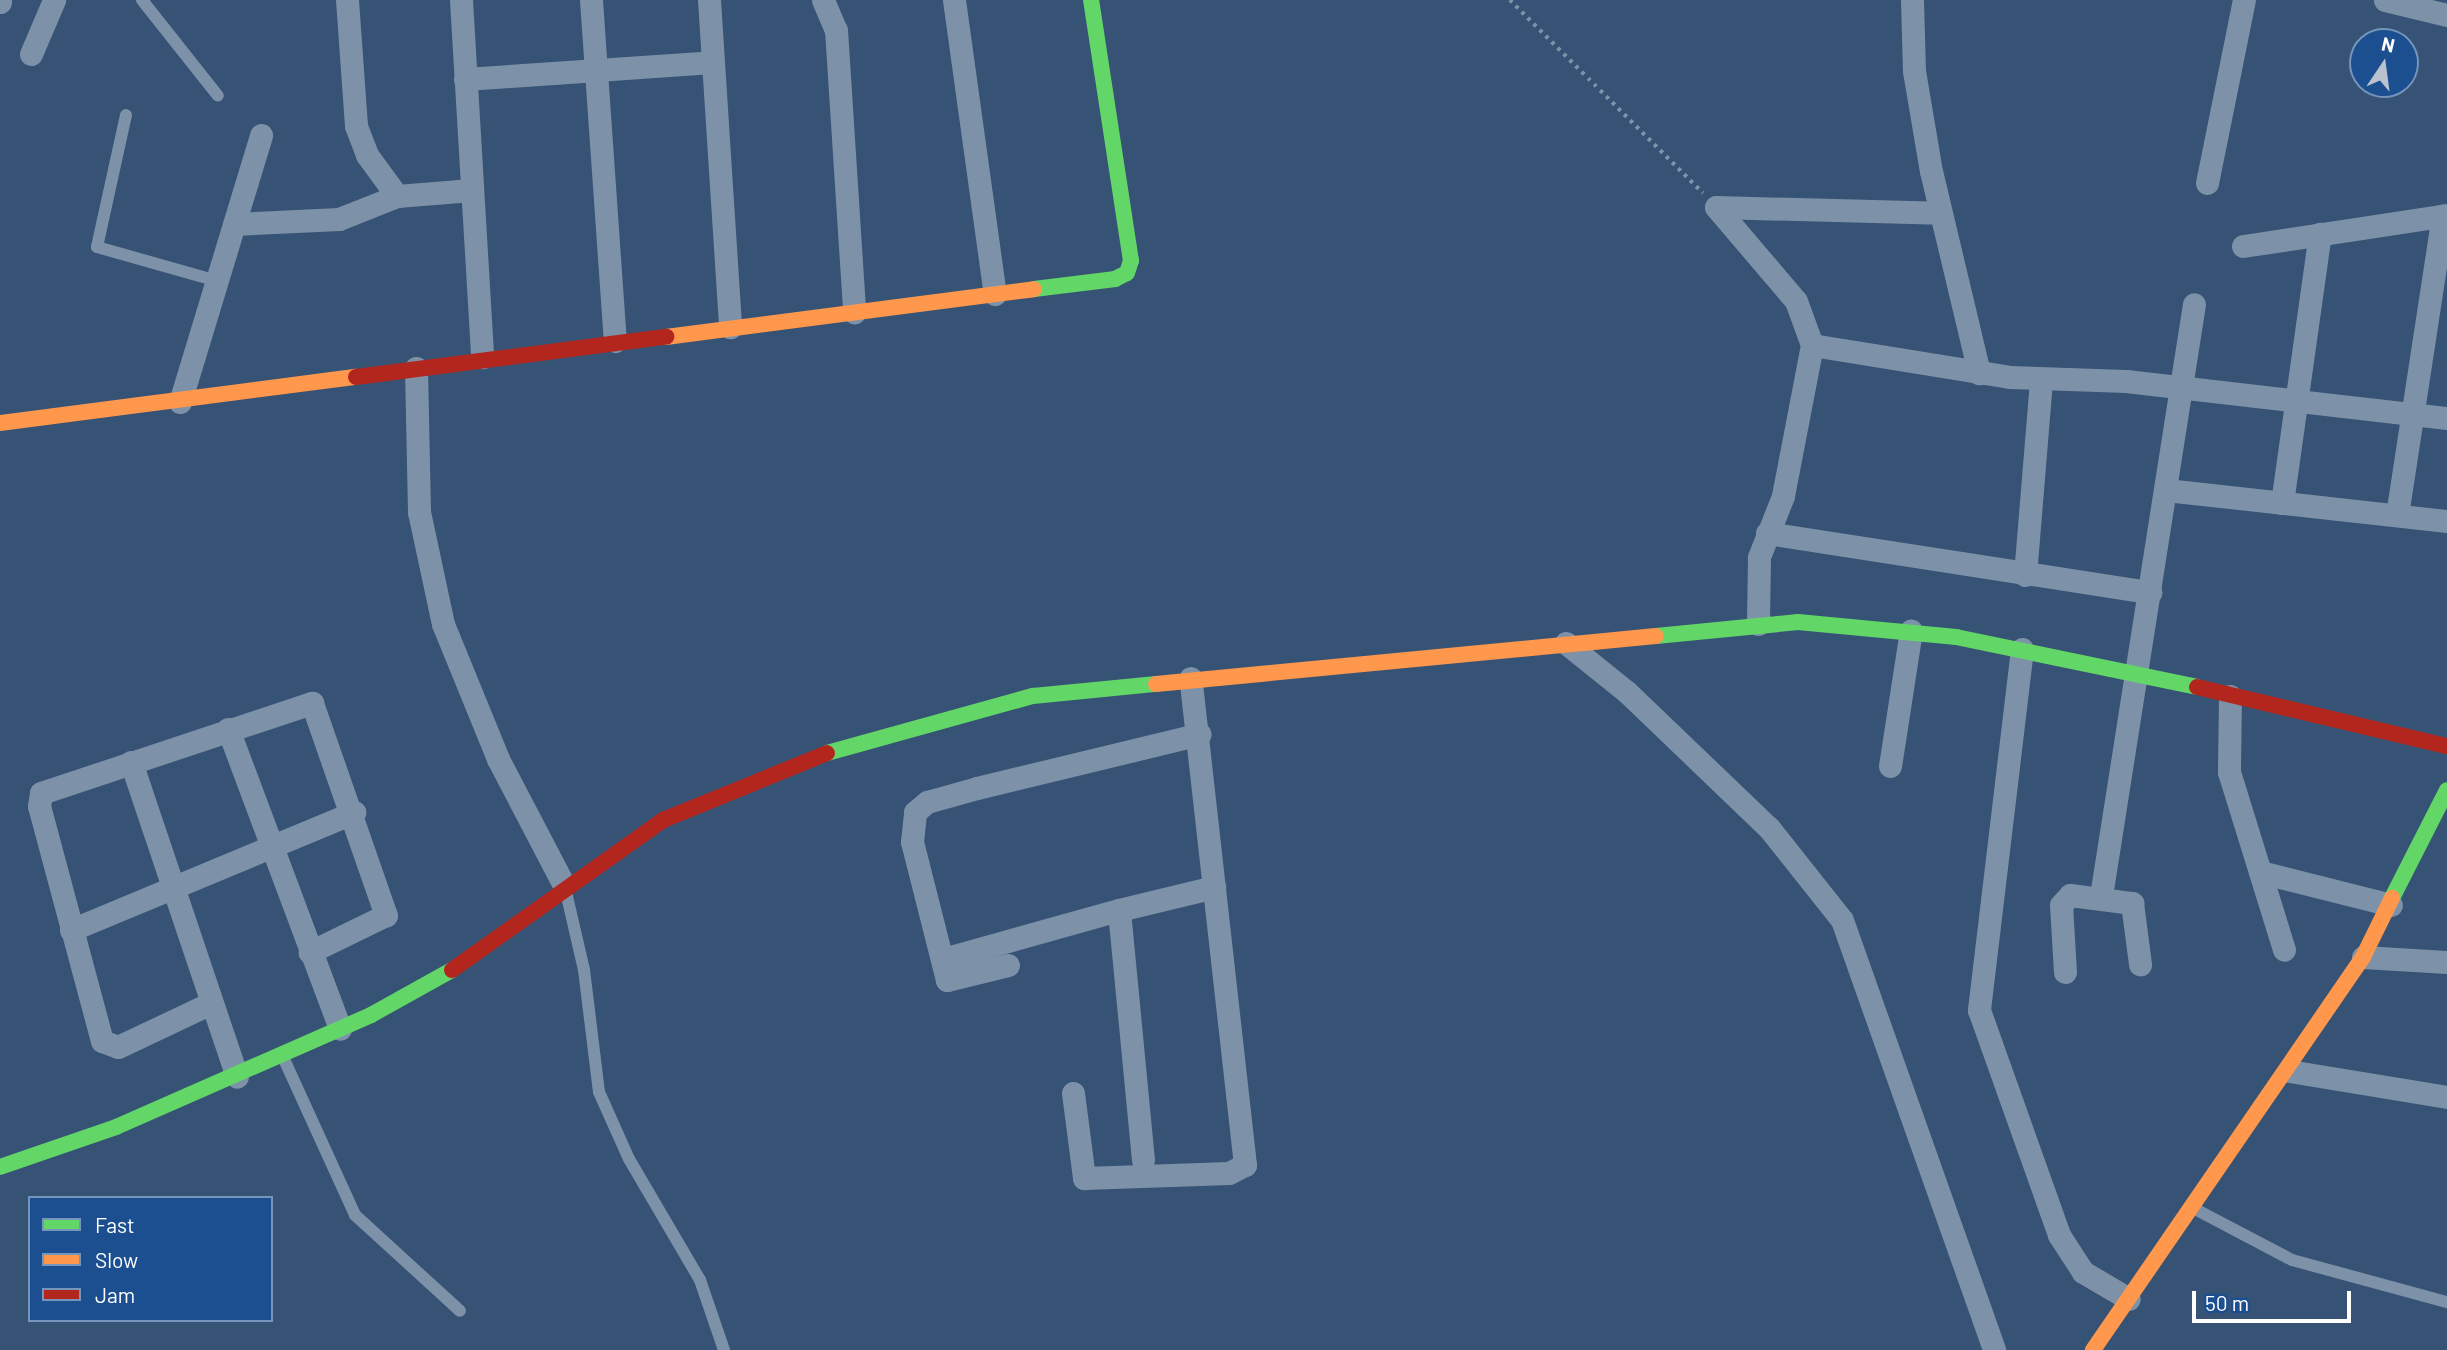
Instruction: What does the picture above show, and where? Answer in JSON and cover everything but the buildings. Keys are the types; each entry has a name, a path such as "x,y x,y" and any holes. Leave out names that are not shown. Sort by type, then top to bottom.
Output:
{"street":[{"path":"31,54 54,0"},
{"path":"347,0 356,126 367,155 397,197"},
{"path":"461,0 482,357"},
{"path":"591,0 615,341"},
{"path":"709,0 730,327"},
{"path":"823,0 836,30 854,312"},
{"path":"954,0 995,294"},
{"path":"0,423 180,402 482,357 1115,279 1127,273 1131,261 1091,0"},
{"path":"1912,0 1914,71 1939,213 1979,373"},
{"path":"2207,183 2244,0"},
{"path":"2385,0 2447,15"},
{"path":"465,79 712,62"},
{"path":"180,402 261,135"},
{"path":"234,224 339,219 397,197 472,190"},
{"path":"1716,207 1939,213"},
{"path":"1716,207 1796,301 1812,345 1783,496 1767,533 1754,583 1753,624"},
{"path":"2243,246 2445,215 2409,416 2397,515"},
{"path":"2282,503 2320,234"},
{"path":"2101,896 2132,670 2150,592 2193,304"},
{"path":"1812,345 1979,373 2182,387 2295,403 2447,418"},
{"path":"416,368 419,512 443,624 498,759 564,885"},
{"path":"2025,575 2041,379"},
{"path":"2166,490 2447,521"},
{"path":"1767,533 2025,575 2150,592"},
{"path":"0,1167 284,1057 449,972 564,885 663,820 856,741 1033,696 1190,678 1753,624 1911,631 2022,649 2132,670 2230,696 2447,746"},
{"path":"1890,766 1911,631"},
{"path":"1566,643 1627,692 1769,828 1842,920 1994,1350"},
{"path":"2022,649 1979,1010 2059,1235 2083,1272 2129,1299"},
{"path":"1073,1093 1084,1178 1229,1173 1245,1166 1200,734 1190,678"},
{"path":"2230,696 2229,772 2284,950"},
{"path":"211,1003 108,1048 71,930 38,806 41,793 228,729 312,704 354,812 386,915 310,952"},
{"path":"228,729 340,1029"},
{"path":"1008,965 947,980 912,842 915,812 927,802 977,788 1200,734"},
{"path":"131,762 237,1077"},
{"path":"2097,1345 2289,1071 2363,957 2439,823 2447,790"},
{"path":"71,930 354,812"},
{"path":"2260,873 2391,905"},
{"path":"943,959 1119,910 1214,887"},
{"path":"2066,972 2064,898 2101,896 2135,907 2140,964"},
{"path":"1119,910 1143,1160"},
{"path":"2363,957 2447,962"},
{"path":"2289,1071 2447,1097"}],"lane":[{"path":"142,0 218,96"},
{"path":"126,114 97,247 217,282"},
{"path":"564,885 581,951 599,1092 629,1159 700,1280 724,1350"},
{"path":"284,1057 355,1215 460,1311"},
{"path":"2192,1208 2292,1259 2447,1302"}],"path":[{"path":"1510,0 1716,207"}],"traffic: fast":[{"path":"1034,289 1115,279 1127,273 1131,261 1091,0"},
{"path":"1656,636 1798,622 1956,637 2197,687"},
{"path":"827,753 1033,696 1156,684"},
{"path":"2392,898 2447,790"},
{"path":"0,1167 116,1127 371,1015 452,970"}],"traffic: slow":[{"path":"666,337 1034,289"},
{"path":"0,423 356,377"},
{"path":"1156,684 1656,636"},
{"path":"2093,1350 2363,957 2392,898"}],"traffic: jam":[{"path":"356,377 666,337"},
{"path":"2197,687 2447,746"},
{"path":"452,970 663,820 827,753"}]}
